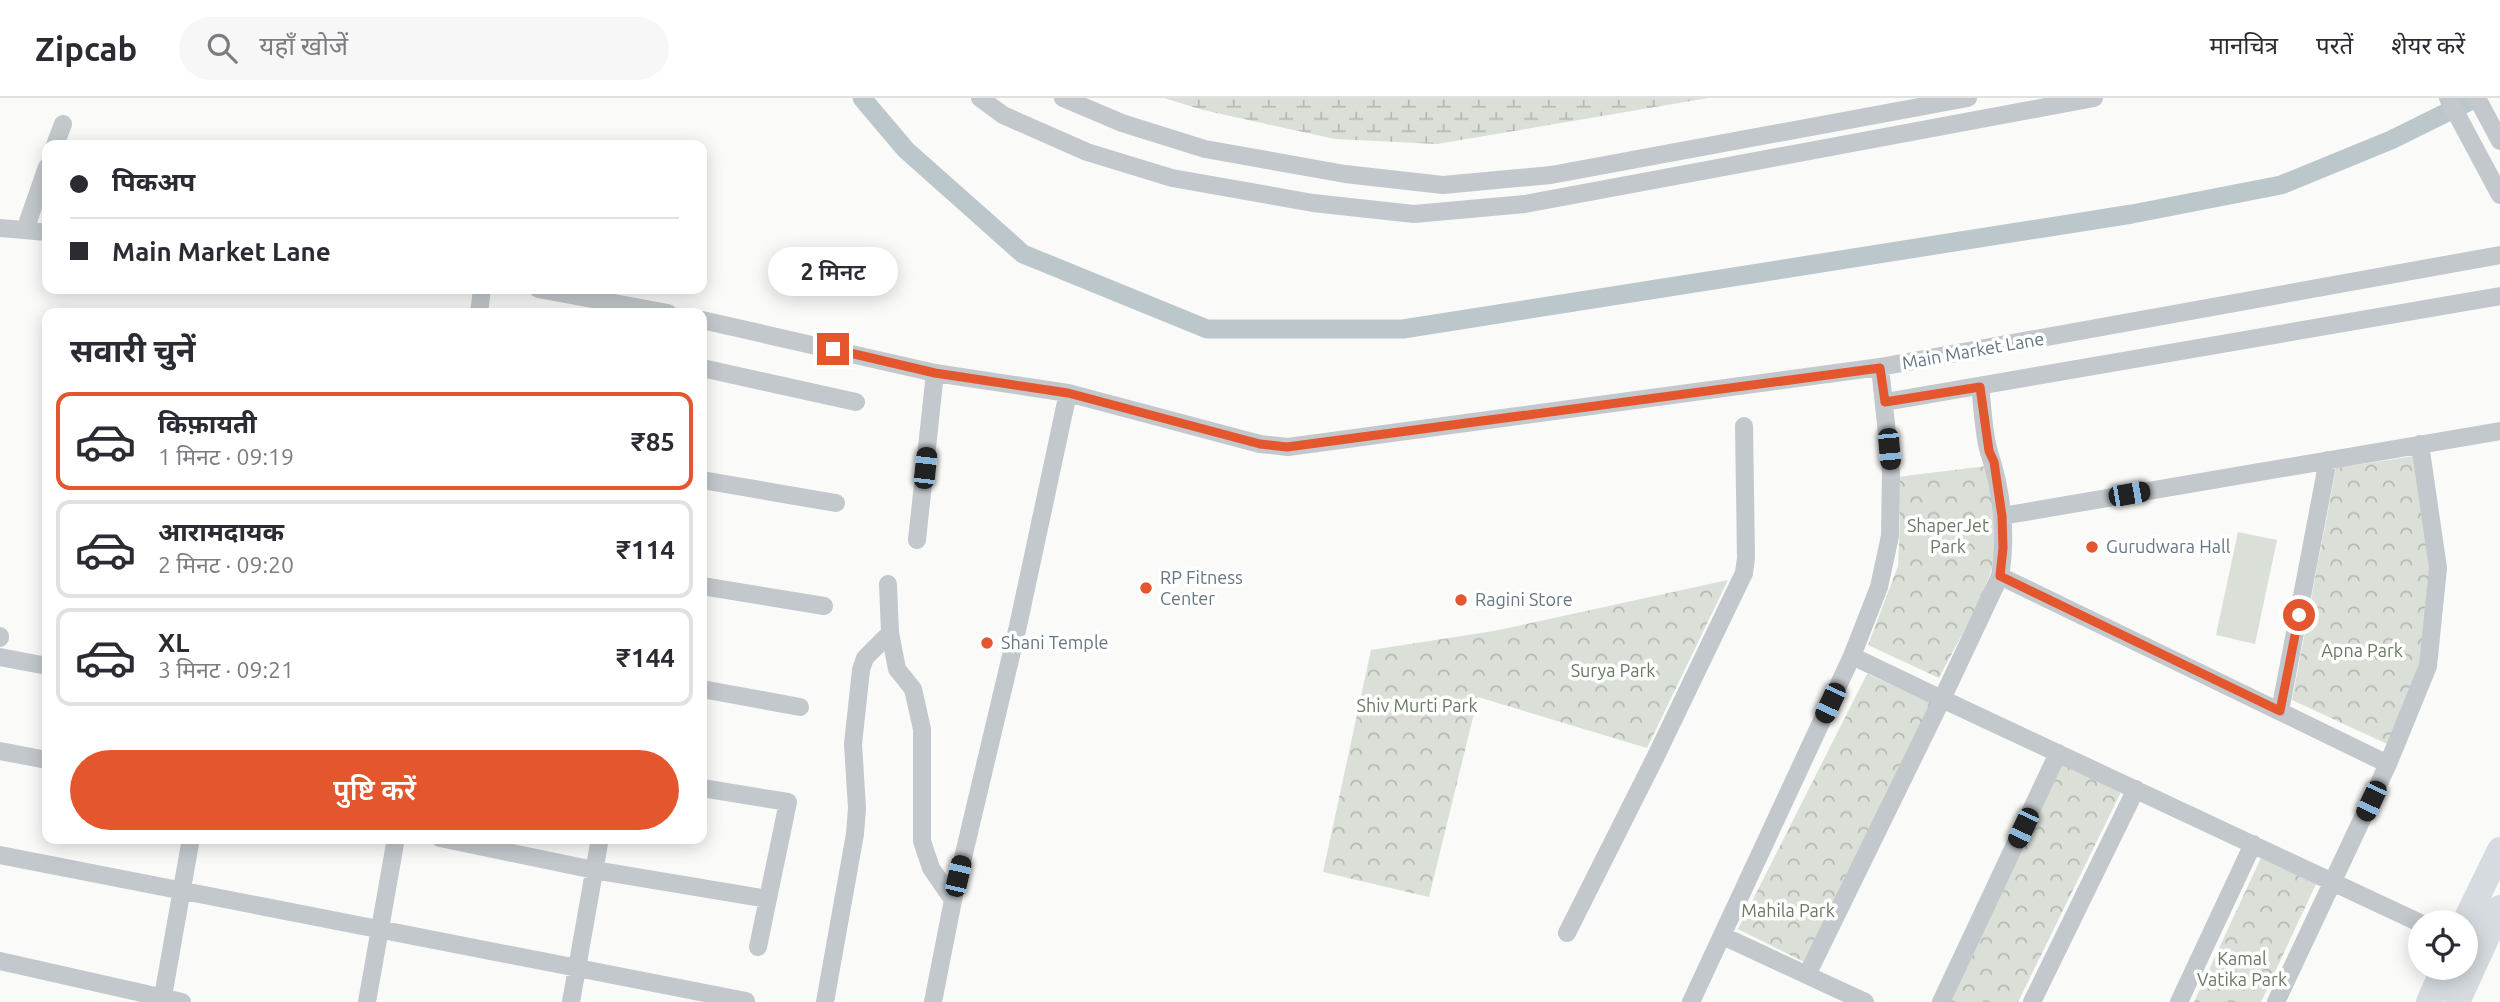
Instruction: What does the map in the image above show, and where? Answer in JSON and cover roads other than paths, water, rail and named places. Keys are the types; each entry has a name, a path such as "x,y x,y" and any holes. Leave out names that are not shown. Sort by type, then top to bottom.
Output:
{"street":[{"path":"980,98 1003,116 1087,152 1172,178 1313,203 1414,214 1525,204 2094,98"},
{"path":"1063,98 1122,123 1205,149 1345,174 1443,184 1551,175 1968,98"},
{"path":"2448,98 2500,195"},
{"path":"2477,98 2500,141"},
{"path":"57,140 63,124"},
{"path":"25,230 42,181"},
{"path":"0,228 42,232"},
{"name":"Main Market Lane","path":"707,321 935,373 1068,393 1260,444 1287,447 1880,368 2500,255"},
{"path":"564,294 641,308"},
{"path":"1885,402 2500,296"},
{"path":"1691,1002 1853,656 1879,587 1890,536 1891,472 1880,368"},
{"path":"707,369 856,402"},
{"path":"917,540 935,373"},
{"path":"1807,975 2000,576 2008,548 1980,387"},
{"path":"933,1002 953,900 1018,626 1068,393"},
{"path":"1567,933 1744,573 1744,426"},
{"path":"2002,516 2500,430"},
{"path":"2276,1002 2388,764 2428,666 2438,569 2420,444"},
{"path":"2280,711 2328,460"},
{"path":"707,481 836,502"},
{"path":"2000,576 2388,764"},
{"path":"888,584 890,633 897,669 913,690 922,729 922,841 931,867 953,900"},
{"path":"707,587 824,606"},
{"path":"825,1002 858,808 853,744 861,670 865,658 890,633"},
{"path":"1853,656 2408,917"},
{"path":"0,657 42,665"},
{"path":"707,690 800,706"},
{"path":"0,751 42,759"},
{"path":"1941,1002 2058,753"},
{"path":"707,789 788,803 758,947"},
{"path":"2032,1002 2136,789"},
{"path":"162,1000 190,844"},
{"path":"367,1002 395,844"},
{"path":"469,844 594,870 767,899"},
{"path":"571,1002 599,844"},
{"path":"2179,1002 2253,844"},
{"path":"2471,910 2500,850"},
{"path":"0,855 746,1001"},
{"path":"2457,1002 2500,908"},
{"path":"1723,936 1865,1002"},
{"path":"0,961 162,1000 182,1002"},
{"path":"2429,1002 2439,980"}],"waterway":[{"path":"862,98 906,150 1023,254 1207,329 1403,329 2132,214 2281,185 2391,140 2476,98"}],"place":[{"name":"Gurudwara Hall","path":"2092,547"},
{"name":"RP Fitness Center","path":"1146,588"},
{"name":"Ragini Store","path":"1461,600"},
{"name":"Shani Temple","path":"987,643"}],"park label":[{"name":"ShaperJet Park","path":"1948,536"},
{"name":"Apna Park","path":"2362,651"},
{"name":"Surya Park","path":"1613,671"},
{"name":"Shiv Murti Park","path":"1417,706"},
{"name":"Mahila Park","path":"1788,911"},
{"name":"Kamal Vatika Park","path":"2242,969"}]}
